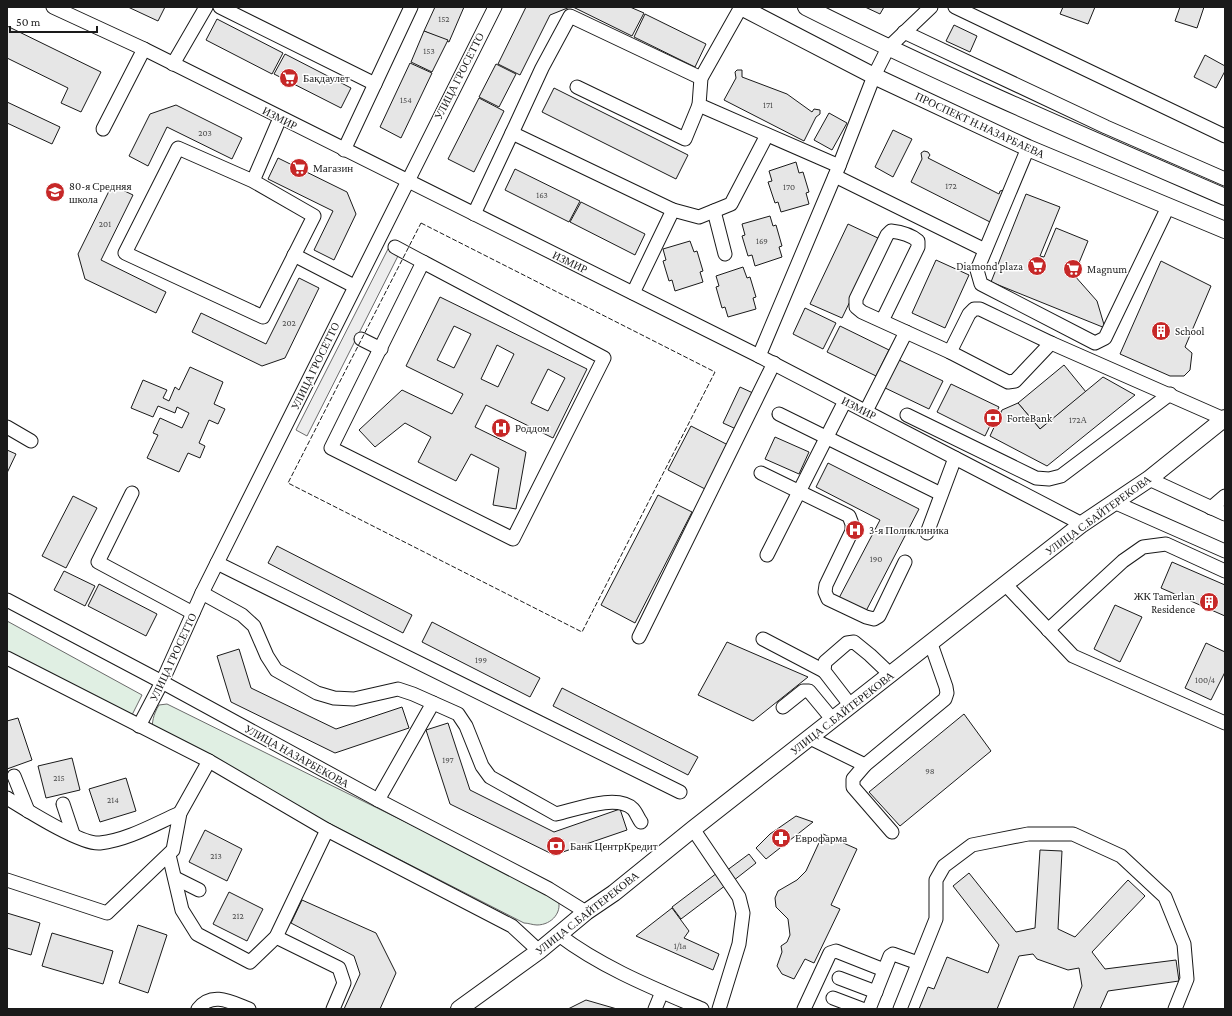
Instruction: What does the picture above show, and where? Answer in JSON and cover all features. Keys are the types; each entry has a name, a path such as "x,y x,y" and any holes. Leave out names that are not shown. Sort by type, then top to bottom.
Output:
{"main road":[{"name":"ПРОСПЕКТ Н.НАЗАРБАЕВА","path":"741,7 874,76 1028,148 1225,230"},
{"path":"806,7 888,48 980,91 1225,197"},
{"name":"УЛИЦА С.БАЙТЕРЕКОВА","path":"459,1009 539,951 586,912 614,893 693,829 931,644 1082,524 1116,503 1149,479 1224,418"}],"street":[{"name":"ИЗМИР","path":"53,7 144,49 774,363 1082,524"},
{"path":"173,64 206,7"},
{"path":"220,7 375,84"},
{"path":"344,150 411,7"},
{"name":"УЛИЦА ГРОСЕТТО","path":"139,726 162,682 217,562 494,7"},
{"path":"577,87 685,139 699,106 701,78 741,7"},
{"path":"760,356 838,171 874,76 888,48 931,7"},
{"path":"955,7 1225,136"},
{"path":"474,214 542,68 570,16 701,78"},
{"path":"904,32 1106,127 1225,179"},
{"path":"103,129 144,49"},
{"path":"699,106 767,135 838,171 985,250"},
{"path":"253,181 280,118"},
{"path":"512,133 673,210 699,217 731,204 767,135"},
{"path":"178,148 253,181 314,216 263,317 125,253 178,148"},
{"path":"1028,148 977,270 982,284 1095,343 1105,338 1168,207"},
{"path":"633,293 673,210"},
{"path":"714,211 725,254"},
{"path":"882,321 918,247 918,241 914,238 896,231 891,231 887,236 856,299 856,307 862,312 950,352 1008,382 1015,381 1051,343"},
{"path":"395,247 424,262 604,358 513,539 331,448 424,262"},
{"path":"294,254 354,286"},
{"path":"950,352 969,314 974,309 980,309 1051,343 1224,418"},
{"path":"866,411 906,332"},
{"path":"362,338 381,349"},
{"path":"639,637 774,363"},
{"path":"907,415 1036,478 1049,479 1062,476 1170,394"},
{"path":"767,555 846,401"},
{"path":"779,414 941,494"},
{"path":"7,427 30,441"},
{"path":"927,533 955,458"},
{"path":"761,473 849,516 852,524 852,531 826,585 825,592 828,599 866,617 874,619 879,616 905,562"},
{"path":"1149,479 1225,514"},
{"path":"132,493 98,562 193,613"},
{"path":"1211,508 1225,496"},
{"path":"1116,503 1225,551"},
{"path":"1048,630 1123,561 1143,547 1166,544 1225,571"},
{"path":"217,562 680,792"},
{"path":"1006,585 1073,656 1225,724"},
{"path":"202,593 242,614 254,626 267,656 276,670 317,693 334,698 354,700 398,690 414,694 458,714 466,726 482,766 490,777 556,814 602,802 622,802 632,808 641,822"},
{"name":"УЛИЦА НАЗАРБЕКОВА","path":"7,600 162,682 378,800 549,889 586,912"},
{"path":"763,639 824,671 851,706"},
{"path":"824,671 825,662 847,643 854,642 891,675"},
{"path":"892,832 853,787 853,779 865,765 945,700 947,693 946,687 931,644"},
{"path":"7,658 209,761 327,830 512,926 539,951"},
{"path":"783,707 803,691 809,691 833,720"},
{"path":"378,800 433,703"},
{"path":"810,738 865,765"},
{"path":"7,880 107,913 173,850 180,812 209,761"},
{"path":"14,776 28,811"},
{"path":"7,798 28,811 88,842 99,843 124,832 180,812"},
{"path":"63,804 73,834"},
{"path":"693,829 739,897 743,914 739,944 719,1009"},
{"path":"169,855 182,910 197,934 250,962 276,937 327,830"},
{"path":"900,1009 936,919 936,880 944,866 972,845 1028,834 1073,834 1121,856 1165,898 1184,944 1186,965 1187,979 1175,1009"},
{"path":"175,878 199,890"},
{"path":"559,935 581,951 662,992 702,1009"},
{"path":"276,937 339,968 344,983 333,1009"},
{"path":"804,1009 830,953 836,951 884,970"},
{"path":"869,1009 884,970 893,954 918,963"},
{"path":"839,978 876,992"},
{"path":"655,1009 662,992"},
{"path":"198,1009 202,1003 212,998 226,999 249,1009"},
{"path":"833,998 862,1009"}],"green space":[{"path":"7,621 142,695 130,719 7,657"},
{"path":"167,704 557,897 559,902 558,912 552,920 547,923 535,925 524,923 152,733 155,712 159,705"}],"shaded area":[{"path":"389,247 400,252 307,436 296,430"}],"building":[{"path":"128,7 165,7 158,21"},
{"path":"435,7 464,7 449,42 424,31"},
{"path":"526,7 570,7 550,15 520,75 498,64"},
{"path":"573,7 630,7 644,13 632,36"},
{"path":"865,7 884,7 880,14"},
{"path":"1063,7 1095,7 1088,24 1060,14"},
{"path":"1180,7 1204,7 1197,28 1175,21"},
{"path":"645,14 706,44 695,67 634,37"},
{"path":"217,19 283,53 272,74 206,40"},
{"path":"954,25 977,36 970,52 946,41"},
{"path":"7,26 101,72 81,112 61,103 68,88 7,58"},
{"path":"424,31 448,40 432,72 411,62"},
{"path":"285,54 351,88 341,108 274,74"},
{"path":"1205,55 1225,66 1225,71 1216,88 1194,77"},
{"path":"410,63 432,73 401,138 380,127"},
{"path":"496,64 516,74 499,107 479,97"},
{"path":"737,70 742,70 742,77 787,94 812,112 814,109 820,110 820,114 816,117 804,141 724,100 736,78 735,72"},
{"path":"554,88 688,155 676,179 542,112"},
{"path":"479,98 504,111 474,172 448,159"},
{"path":"7,102 60,127 52,144 7,123"},
{"path":"176,105 242,138 232,159 167,127 148,166 129,156 150,114"},
{"path":"829,113 847,123 832,150 814,140"},
{"path":"893,130 912,139 893,177 875,167"},
{"path":"924,151 928,152 930,155 928,158 999,194 1000,191 1004,190 990,222 911,182 922,159 921,153"},
{"path":"278,158 347,192 356,214 334,260 314,250 333,211 268,179"},
{"path":"796,162 799,173 803,172 809,192 806,193 809,204 781,212 778,202 775,203 768,182 772,181 769,171"},
{"path":"515,169 580,201 569,222 505,190"},
{"path":"112,185 133,195 101,260 166,292 156,313 85,279 78,254"},
{"name":"Diamond plaza","path":"1026,194 1060,207 1040,256 1044,257 1056,228 1088,241 1074,275 1097,301 1105,328 991,282"},
{"path":"581,202 645,234 635,255 570,222"},
{"path":"770,216 773,226 776,225 782,246 779,247 782,257 755,266 752,255 748,256 742,236 745,235 742,224"},
{"path":"848,224 880,239 842,318 810,304"},
{"path":"690,241 694,252 697,251 703,271 700,272 703,282 675,291 672,280 669,281 663,261 666,260 663,249"},
{"path":"936,260 969,275 945,328 912,313"},
{"name":"School","path":"1161,261 1211,286 1185,347 1192,353 1190,370 1184,376 1170,376 1120,354"},
{"path":"743,267 747,278 750,277 756,297 753,298 756,309 728,317 725,307 722,308 716,287 719,286 716,276"},
{"path":"299,278 319,288 285,358 262,366 192,332 201,313 266,344"},
{"path":"440,297 587,369 553,438 486,405 475,427 526,452 516,509 493,505 499,468 471,454 456,481 418,462 431,437 405,423 375,447 359,430 402,390 452,414 463,394 406,366","holes":["454,326 471,334 454,368 437,360","497,345 514,354 498,387 481,379","548,369 565,378 548,411 531,403"]},
{"path":"805,308 836,323 823,349 793,334"},
{"path":"840,326 889,350 876,376 827,352"},
{"path":"895,358 943,381 929,409 881,386"},
{"path":"1064,365 1086,392 1040,429 1018,403"},
{"path":"190,367 223,382 214,404 225,409 218,424 209,420 199,443 205,446 200,458 188,453 179,472 147,458 158,435 153,433 160,418 182,428 189,413 177,407 175,413 158,406 153,417 131,408 143,380 167,390 163,398 169,401 175,387 179,390"},
{"path":"1103,377 1135,395 1047,466 990,436 1002,410 1018,403 1040,429"},
{"path":"951,384 999,407 985,436 937,412"},
{"path":"740,387 753,393 736,429 723,423"},
{"path":"691,426 730,446 707,490 668,470"},
{"path":"775,437 809,452 799,474 765,459"},
{"path":"7,450 16,454 7,473"},
{"path":"828,463 919,509 866,611 839,598 880,520 816,487"},
{"path":"658,495 692,512 635,623 601,605"},
{"path":"73,496 97,508 66,568 42,556"},
{"path":"277,546 412,615 403,633 268,563"},
{"name":"ЖК Tamerlan Residence","path":"1172,562 1225,585 1225,616 1161,588"},
{"path":"64,571 95,586 85,606 54,590"},
{"path":"99,584 157,614 146,636 88,606"},
{"name":"ЖК Tamerlan Residence","path":"1115,605 1142,617 1120,662 1094,649"},
{"path":"432,622 540,678 530,697 422,642"},
{"path":"727,642 808,677 753,721 698,695"},
{"name":"ЖК Tamerlan Residence","path":"1206,643 1225,652 1225,672 1211,700 1185,688"},
{"path":"239,649 251,688 336,729 402,707 409,728 335,753 231,702 217,656"},
{"path":"562,688 698,757 688,775 553,706"},
{"path":"964,714 991,751 900,826 869,792"},
{"path":"18,718 32,760 7,769 7,721"},
{"path":"448,723 470,790 554,832 620,809 627,830 554,855 450,804 426,730"},
{"path":"72,758 80,790 46,798 38,766"},
{"path":"126,778 136,811 100,822 89,789"},
{"path":"796,816 813,822 766,859 756,848 770,834"},
{"path":"205,830 242,849 227,881 189,862"},
{"path":"823,834 857,849 831,905 840,909 814,963 805,959 794,979 782,974 777,966 782,952 781,946 787,942 790,935 788,919 776,907 775,898 778,891 797,880 806,871"},
{"path":"1040,850 1062,851 1058,929 1075,937 1128,880 1145,896 1092,952 1105,969 1176,960 1179,981 1108,991 1100,1009 1073,1009 1082,986 1079,968 1068,970 1037,959 1033,954 1019,956 997,1009 919,1009 928,987 934,989 947,957 988,973 999,945 953,886 969,873 1016,932 1035,928"},
{"path":"749,854 756,863 733,881 726,871"},
{"path":"717,873 726,885 681,919 672,907"},
{"path":"229,892 263,909 247,941 213,924"},
{"path":"302,900 376,933 396,973 380,1009 344,1009 360,974 354,956 291,923"},
{"path":"672,908 689,931 684,938 719,954 713,970 636,936"},
{"path":"7,913 40,923 31,955 7,948"},
{"path":"138,925 167,935 148,993 119,983"},
{"path":"52,933 113,951 103,984 42,966"},
{"path":"586,1000 617,1009 568,1009"}],"fence":[{"path":"421,223 715,372 582,632 288,483 421,223"}],"place":[{"name":"Бақдаулет","path":"289,78"},
{"name":"Магазин","path":"299,168"},
{"name":"80-я Средняя школа","path":"55,192"},
{"name":"Diamond plaza","path":"1037,266"},
{"name":"Magnum","path":"1073,269"},
{"name":"School","path":"1161,331"},
{"name":"ForteBank","path":"993,418"},
{"name":"Роддом","path":"501,428"},
{"name":"3-я Поликлиника","path":"855,530"},
{"name":"ЖК Tamerlan Residence","path":"1209,602"},
{"name":"Еврофарма","path":"781,838"},
{"name":"Банк ЦентрКредит","path":"556,846"}]}
